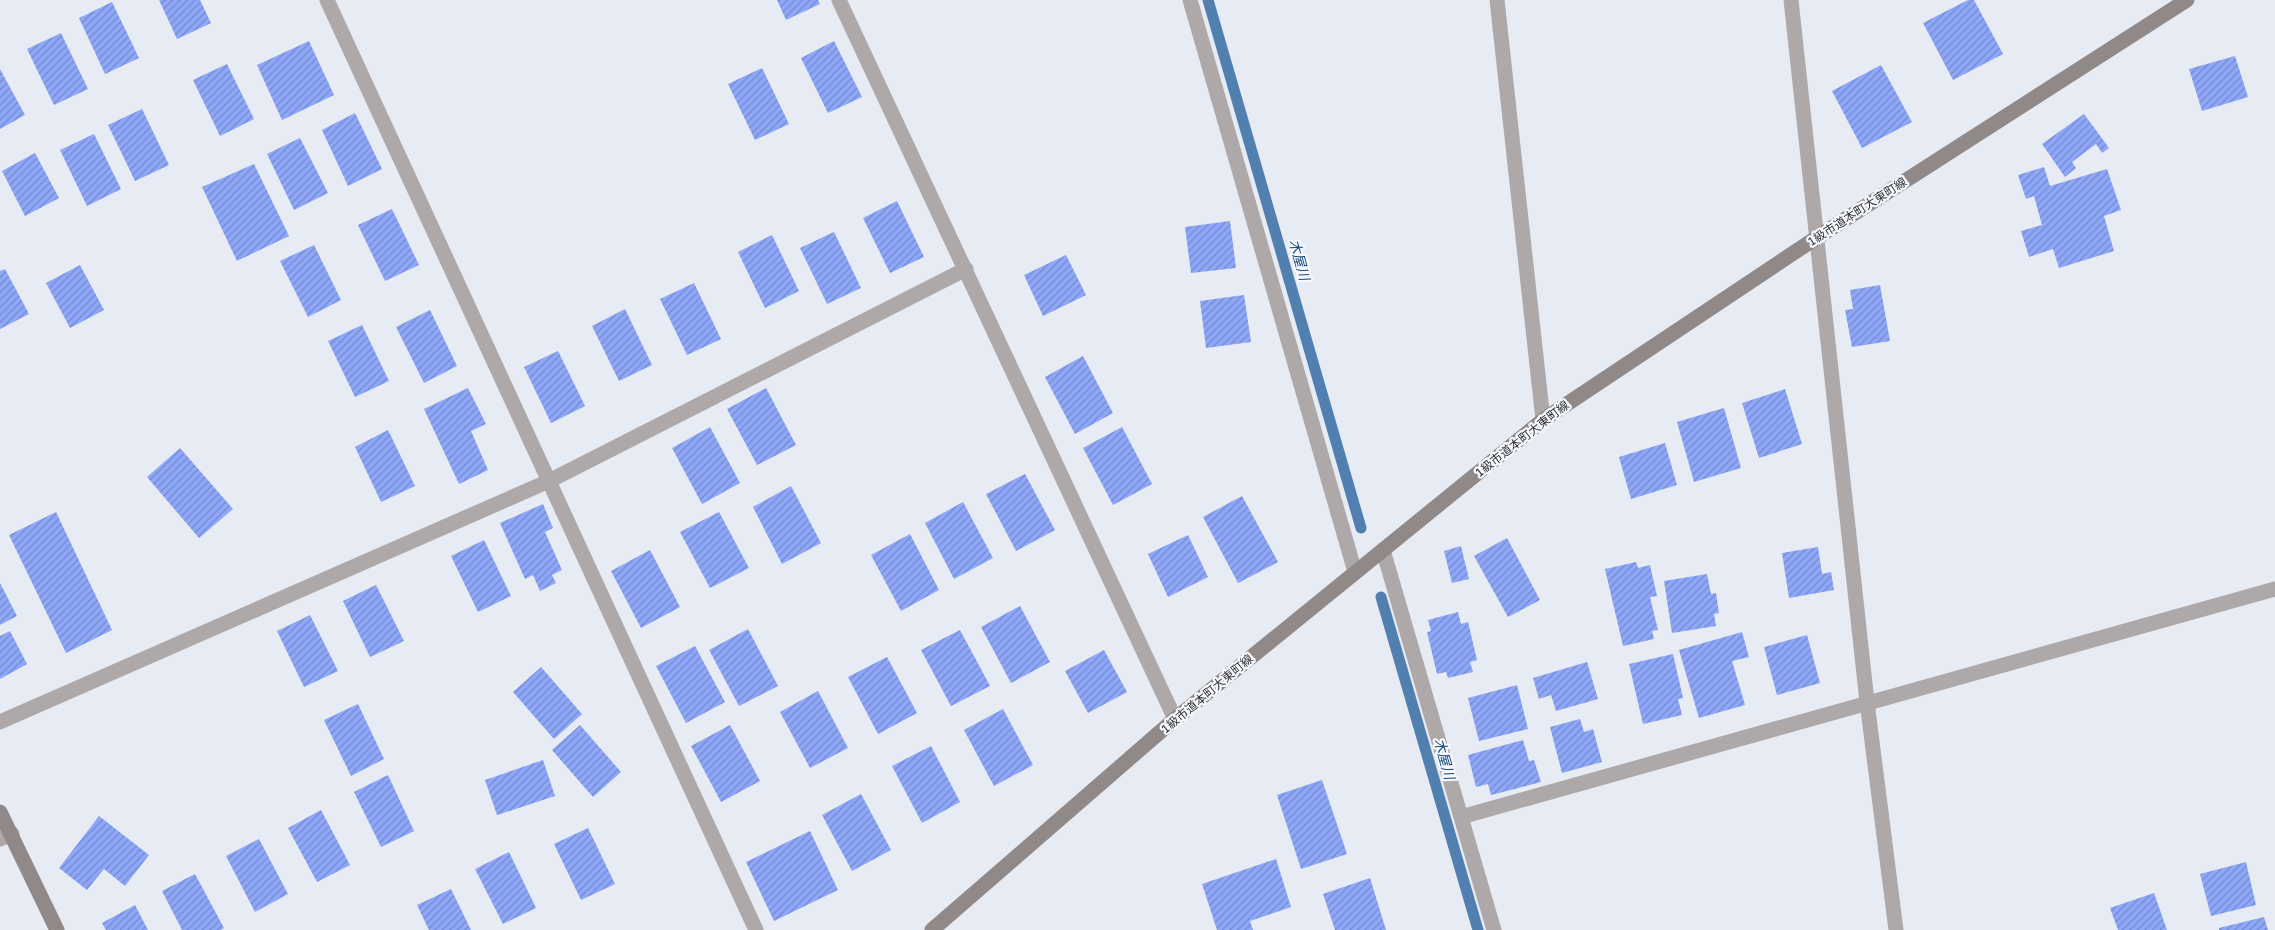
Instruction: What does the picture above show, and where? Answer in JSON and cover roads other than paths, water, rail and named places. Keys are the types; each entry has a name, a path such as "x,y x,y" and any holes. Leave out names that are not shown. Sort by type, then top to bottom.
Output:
{"street":[{"path":"327,0 756,930"},
{"path":"839,0 1175,719"},
{"path":"1190,0 1355,572"},
{"path":"1497,0 1542,420"},
{"path":"1791,0 1867,702 1896,930"},
{"name":"1級市道本町大東町線","path":"932,930 1175,719 1542,420 1816,238 2187,0"},
{"path":"0,722 549,482 966,269"},
{"path":"1383,550 1494,930"},
{"path":"1461,818 1867,702 2275,589"},
{"path":"0,812 6,837 57,930"}],"waterway":[{"name":"木屋川","path":"1208,0 1361,528"},
{"name":"木屋川","path":"1381,597 1478,930"}]}
